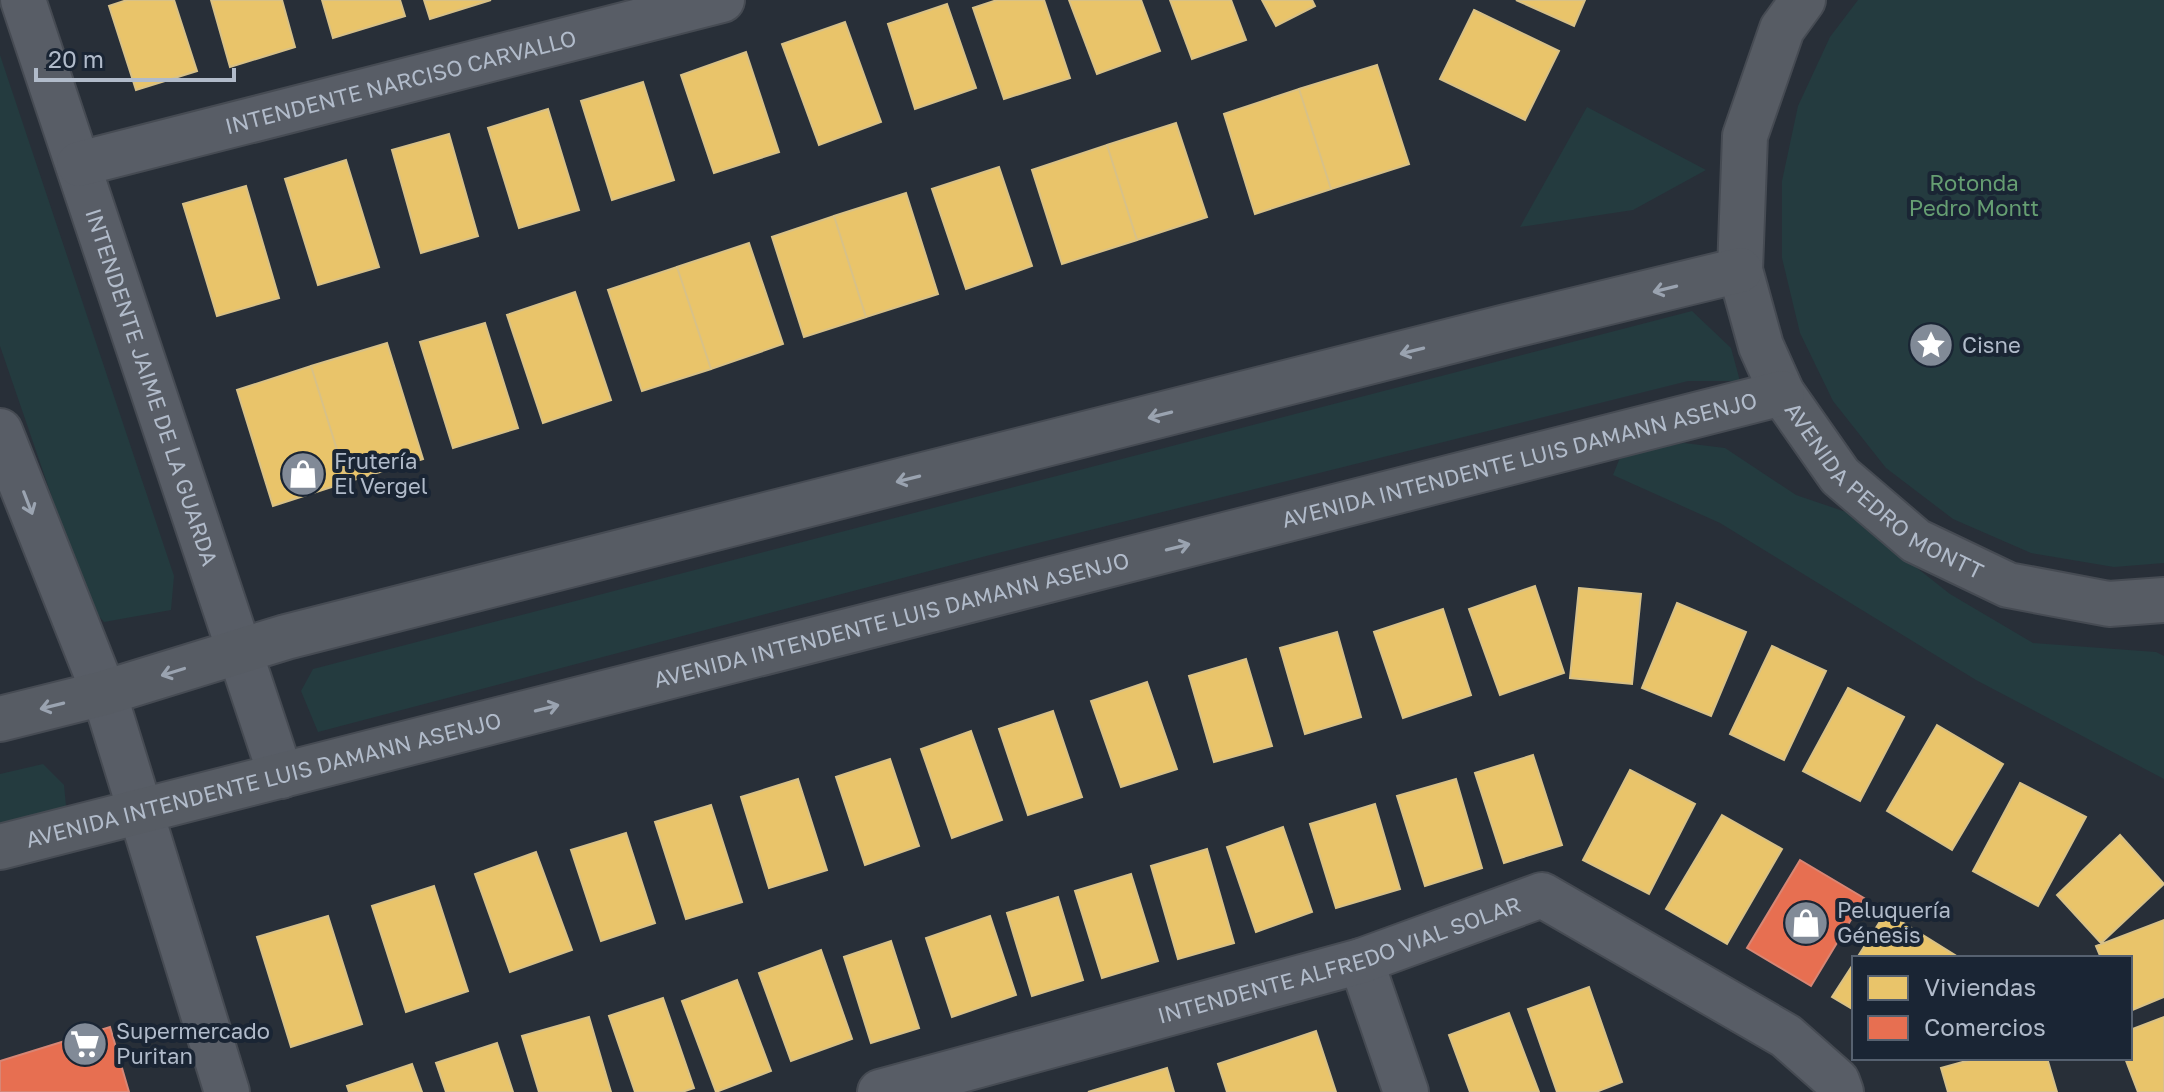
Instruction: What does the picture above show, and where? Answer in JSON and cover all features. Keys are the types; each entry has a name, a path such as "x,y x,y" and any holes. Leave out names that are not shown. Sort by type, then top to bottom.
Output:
{"main road":[{"name":"AVENIDA PEDRO MONTT","path":"1803,0 1782,29 1745,136 1740,270 1761,346 1782,393 1840,476 1916,541 2008,585 2109,604 2164,600"},
{"path":"0,719 104,693 286,637 1740,270"},
{"name":"AVENIDA INTENDENTE LUIS DAMANN ASENJO","path":"0,847 1782,393"}],"street":[{"name":"INTENDENTE JAIME DE LA GUARDA","path":"23,0 242,651 281,776"},
{"name":"INTENDENTE NARCISO CARVALLO","path":"79,164 722,0"},
{"path":"0,431 104,693 227,1092"},
{"name":"INTENDENTE ALFREDO VIAL SOLAR","path":"880,1092 956,1082 1361,961 1542,895 1786,1036 1837,1081 1841,1092"},
{"path":"1361,961 1406,1092"}],"green space":[{"name":"Rotonda Pedro Montt","path":"1858,0 2164,0 2164,563 2114,567 2031,553 1953,519 1886,468 1833,401 1800,333 1782,258 1782,181 1798,106 1830,37"},
{"path":"0,55 174,576 171,610 104,622 89,605 0,346"},
{"path":"1587,107 1706,170 1633,210 1520,227"},
{"path":"1692,311 1731,348 1740,381 1688,381 990,555 318,732 301,691 313,669"},
{"path":"1684,443 1725,448 1796,495 1846,512 1950,594 2033,643 2156,652 2164,656 2164,779 1976,680 1720,523 1613,475 1621,455"},
{"path":"43,764 64,785 66,806 52,814 0,827 0,774"}],"building: Viviendas":[{"path":"127,0 174,0 197,71 136,90 109,6"},
{"path":"211,0 282,0 295,47 230,67"},
{"path":"322,0 400,0 405,16 333,38"},
{"path":"424,0 491,0 430,19"},
{"path":"997,0 1044,0 1070,78 1004,99 973,8"},
{"path":"1069,0 1141,0 1160,51 1097,74"},
{"path":"1170,0 1231,0 1246,40 1192,59"},
{"path":"1262,0 1312,0 1315,6 1276,26"},
{"path":"1516,0 1585,0 1574,26"},
{"path":"947,4 976,88 915,109 888,24"},
{"path":"1474,10 1559,51 1525,120 1440,79"},
{"path":"845,22 881,122 819,145 782,44"},
{"path":"746,52 779,152 714,173 681,75"},
{"path":"1377,65 1409,164 1331,189 1299,89"},
{"path":"643,82 674,180 612,200 581,101"},
{"path":"1299,89 1331,189 1255,214 1224,114"},
{"path":"548,109 579,210 519,228 488,128"},
{"path":"1176,123 1207,217 1137,240 1107,145"},
{"path":"449,134 478,236 421,253 392,150"},
{"path":"1107,145 1137,240 1062,264 1032,170"},
{"path":"346,160 379,267 318,285 285,179"},
{"path":"999,167 1032,266 966,289 932,189"},
{"path":"246,186 279,298 217,316 183,204"},
{"path":"906,193 938,294 866,317 834,216"},
{"path":"834,216 866,317 804,337 772,237"},
{"path":"749,243 783,344 711,369 677,267"},
{"path":"677,267 711,369 642,391 608,290"},
{"path":"575,292 611,400 543,423 507,315"},
{"path":"485,323 518,428 453,448 420,342"},
{"path":"387,343 423,459 347,482 311,366"},
{"path":"311,366 347,482 273,506 237,390"},
{"path":"1535,586 1564,673 1500,695 1469,609"},
{"path":"1579,588 1641,594 1632,684 1570,678"},
{"path":"1677,603 1746,632 1711,716 1642,688"},
{"path":"1443,609 1471,695 1403,718 1374,632"},
{"path":"1337,632 1361,717 1305,734 1280,648"},
{"path":"1772,646 1826,671 1784,760 1730,734"},
{"path":"1246,659 1272,746 1214,762 1189,676"},
{"path":"1147,682 1177,769 1121,787 1091,701"},
{"path":"1848,688 1904,717 1860,801 1803,771"},
{"path":"1053,711 1082,797 1028,815 999,729"},
{"path":"1937,725 2003,764 1952,850 1887,811"},
{"path":"971,731 1002,820 952,838 921,749"},
{"path":"1533,755 1562,845 1504,863 1475,773"},
{"path":"890,759 919,846 865,865 836,777"},
{"path":"1630,770 1695,804 1649,894 1583,860"},
{"path":"798,779 827,870 769,888 741,797"},
{"path":"1456,779 1482,868 1425,886 1397,796"},
{"path":"2020,783 2086,817 2038,906 1973,871"},
{"path":"1375,804 1400,889 1336,908 1310,824"},
{"path":"711,805 742,902 686,919 655,822"},
{"path":"1722,815 1782,849 1727,944 1666,909"},
{"path":"1283,827 1312,912 1256,932 1227,847"},
{"path":"626,833 655,923 601,941 571,850"},
{"path":"2120,835 2164,884 2101,943 2057,895"},
{"path":"1207,849 1234,943 1178,959 1151,866"},
{"path":"536,852 572,950 510,972 475,874"},
{"path":"1131,874 1158,961 1102,978 1075,891"},
{"path":"434,886 468,991 406,1012 372,906"},
{"path":"1058,897 1083,980 1032,996 1007,913"},
{"path":"1886,912 1956,956 1858,956"},
{"path":"328,916 362,1024 291,1047 257,937"},
{"path":"990,916 1016,995 952,1017 926,938"},
{"path":"2164,920 2164,997 2132,1010 2132,956 2100,956 2096,946"},
{"path":"891,941 919,1028 871,1043 844,957"},
{"path":"821,950 852,1039 791,1061 759,973"},
{"path":"1852,966 1852,1009 1832,997"},
{"path":"737,980 771,1071 716,1092 682,1001"},
{"path":"1589,987 1622,1082 1596,1092 1557,1092 1528,1009"},
{"path":"663,998 694,1088 682,1092 635,1092 609,1016"},
{"path":"1509,1013 1539,1092 1470,1092 1449,1035"},
{"path":"589,1017 611,1092 539,1092 522,1036"},
{"path":"2164,1017 2164,1092 2138,1092 2126,1060 2132,1060 2132,1029"},
{"path":"1316,1031 1336,1092 1227,1092 1218,1064"},
{"path":"497,1043 513,1092 446,1092 436,1063"},
{"path":"1970,1060 2048,1060 2057,1092 1948,1092 1941,1068"},
{"path":"412,1064 422,1092 349,1092 347,1086"},
{"path":"1167,1068 1174,1092 1088,1092"}],"building: Comercios":[{"name":"Peluquería Génesis","path":"1800,860 1864,898 1811,986 1747,948"},
{"name":"Supermercado Puritan","path":"110,1027 129,1092 0,1092 0,1061"}],"place":[{"name":"Cisne","path":"1931,345"},
{"name":"Frutería El Vergel","path":"303,474"},
{"name":"Peluquería Génesis","path":"1806,923"},
{"name":"Supermercado Puritan","path":"85,1044"}]}
